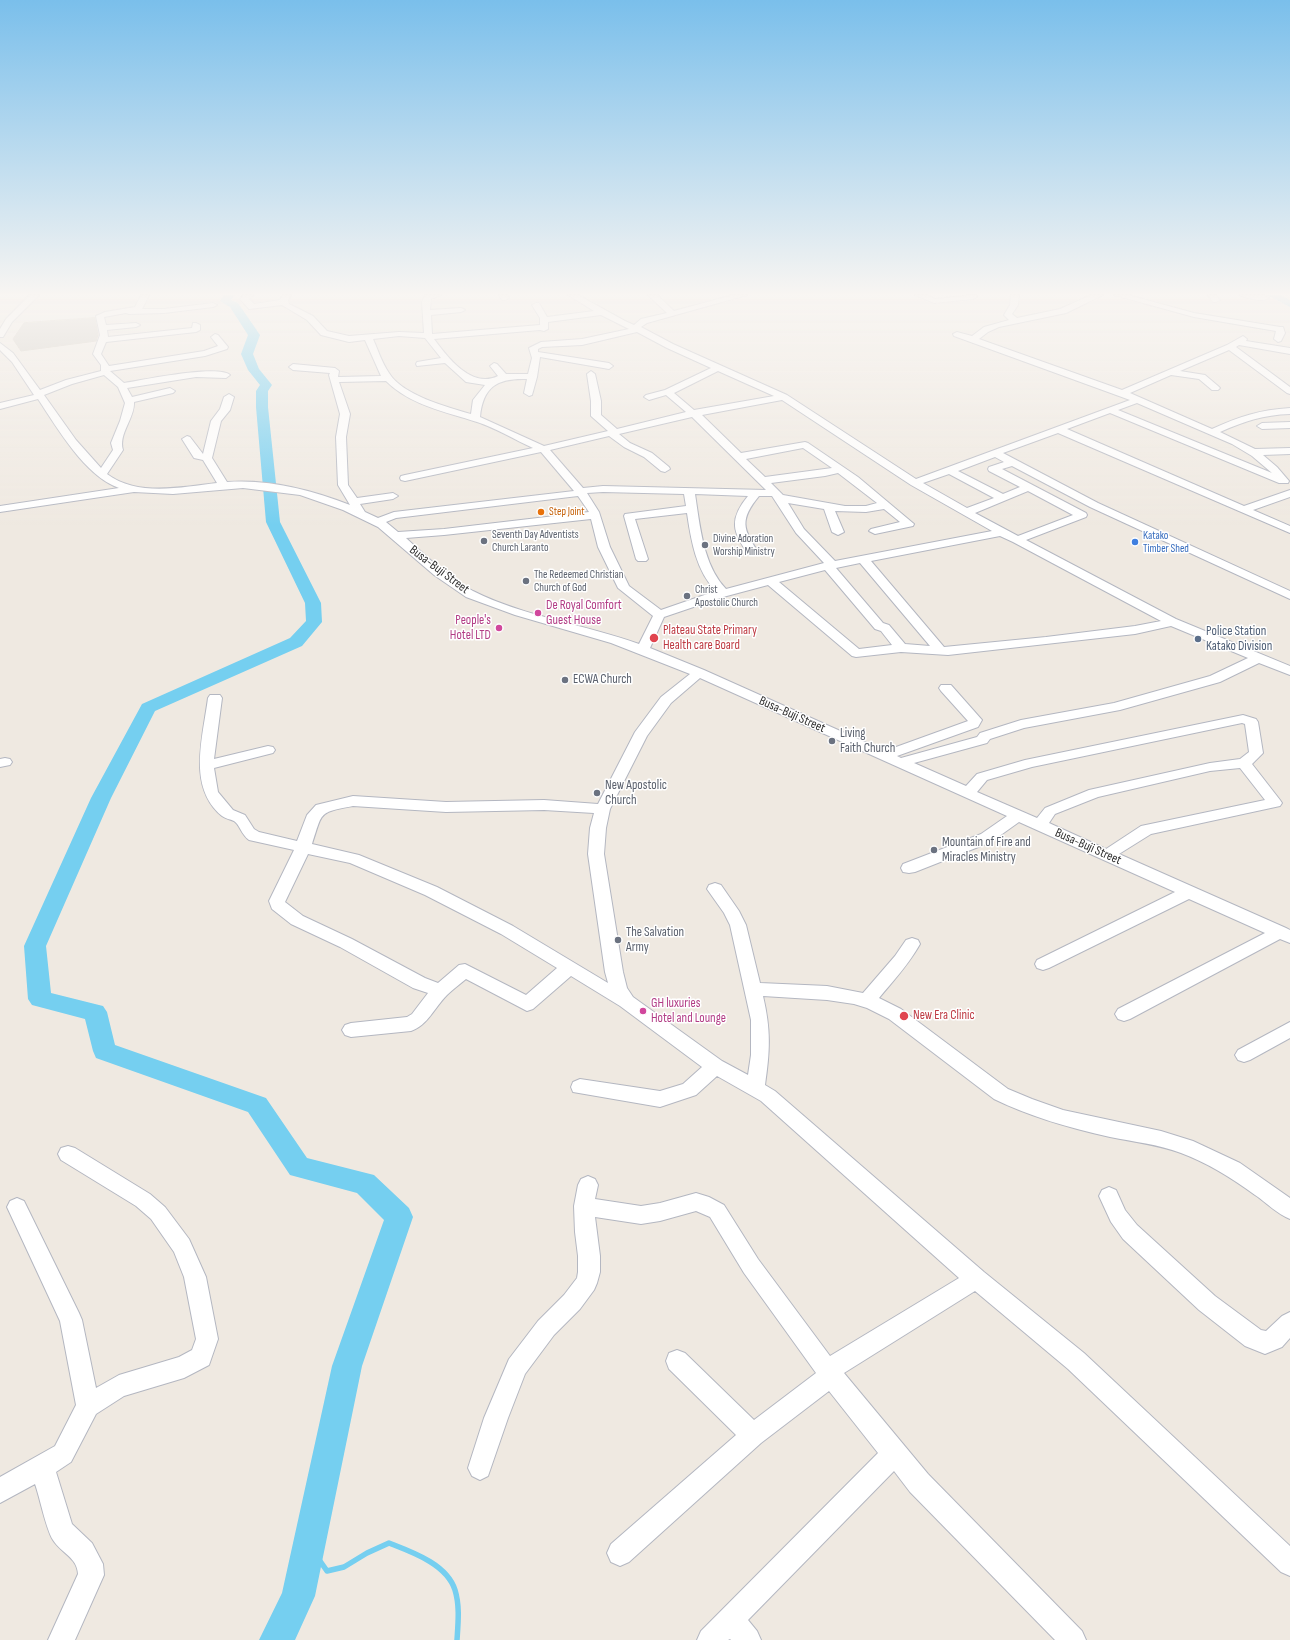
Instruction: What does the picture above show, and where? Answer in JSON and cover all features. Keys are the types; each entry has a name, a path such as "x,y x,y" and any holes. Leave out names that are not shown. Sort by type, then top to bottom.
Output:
{"street":[{"path":"23,372 86,457 102,474 114,483 139,489"},
{"path":"0,406 39,395 68,382 104,372"},
{"path":"102,474 118,450 116,443 125,421 130,403 122,386 107,372"},
{"path":"122,386 195,372"},
{"path":"209,372 226,375"},
{"path":"335,372 333,375 336,392 345,414 341,437 343,485 362,515"},
{"path":"383,372 397,387 411,396 443,409 475,419 543,449 580,492 594,514 604,547 624,588 659,615"},
{"path":"460,372 469,380 494,383"},
{"path":"499,372 504,378"},
{"path":"529,393 534,372"},
{"path":"649,397 668,392 710,372"},
{"path":"729,372 784,397 915,483 1002,532 1172,622 1290,671"},
{"path":"1062,372 1122,393 1235,442 1253,452 1275,468 1287,482"},
{"path":"1122,393 1171,372 1202,377 1215,388"},
{"path":"1263,372 1290,391"},
{"path":"591,374 596,401 596,416 627,445 648,455 665,469"},
{"path":"475,419 477,400 480,395 494,383 504,378 533,377"},
{"path":"334,380 388,378"},
{"path":"129,400 170,391"},
{"path":"668,392 694,414 776,496 800,531 830,565 879,626 885,628 901,648"},
{"path":"223,485 207,458 216,421 224,410 229,397"},
{"path":"405,478 543,449 694,414 784,397"},
{"path":"915,483 1136,400"},
{"path":"1110,410 1287,482"},
{"path":"1213,432 1241,419 1273,412 1290,411"},
{"path":"1262,426 1290,425"},
{"path":"1058,429 1290,530"},
{"path":"187,439 198,456 207,458"},
{"path":"738,457 805,445 840,469 909,524 875,531"},
{"path":"1253,452 1290,451"},
{"path":"995,453 1094,505 1127,518 1290,595"},
{"path":"1013,462 993,469 1082,515 1017,540"},
{"path":"762,481 825,473 840,469"},
{"path":"949,470 1003,498"},
{"name":"Busa-Buji Street","path":"139,489 163,490 223,485 243,485 300,492 326,500 378,522 396,535 452,583 470,594 504,607 604,636 699,673 967,794 1285,934"},
{"path":"966,512 1030,487"},
{"path":"0,509 139,489"},
{"path":"378,522 394,514 603,489 756,493 855,510 885,505"},
{"path":"689,492 699,542 710,575 718,588 724,593"},
{"path":"753,553 740,532 739,524 745,505 756,493"},
{"path":"1244,510 1290,493"},
{"path":"353,502 393,496"},
{"path":"828,506 838,532"},
{"path":"642,559 629,516 692,509"},
{"path":"396,535 444,532 594,514"},
{"path":"643,650 659,615 724,593 830,565 1002,532"},
{"path":"863,559 940,650"},
{"path":"770,581 856,653 901,648 948,651 1046,642 1135,630 1172,622"},
{"path":"899,763 982,740 985,736 1021,724 1115,707 1215,678 1258,658"},
{"path":"627,1002 616,983 596,854 598,828 603,809 640,735 666,700 699,673"},
{"path":"883,756 973,724 975,720 946,688"},
{"path":"215,698 206,765 211,793 228,813 240,818 248,832 254,836 354,858 431,891 507,930 627,1002 716,1066 755,1087 768,1096 976,1279 1076,1361 1290,1563"},
{"path":"967,794 982,778 1030,763 1243,719 1251,722 1256,753 1244,763 1210,767 1094,793 1050,811 1039,825"},
{"path":"206,765 268,750"},
{"path":"1107,855 1146,830 1275,803 1244,763"},
{"path":"440,991 419,983 346,943 297,920 278,906 277,901 303,846 314,815 321,808 353,801 446,806 544,805 603,809"},
{"path":"909,868 986,838 1018,816"},
{"path":"715,889 731,911 738,925 760,1020 760,1055 755,1087"},
{"path":"1043,964 1189,892"},
{"path":"1124,1014 1285,934"},
{"path":"866,1001 901,960 912,944"},
{"path":"350,1030 411,1024 418,1019 440,991 465,970 527,1004 569,968"},
{"path":"753,989 827,993 854,997 866,1001 895,1014 1001,1094 1019,1103 1042,1112 1100,1127 1171,1141 1202,1153 1236,1171 1290,1210"},
{"path":"1244,1055 1290,1028"},
{"path":"580,1088 660,1099 688,1090 716,1066"},
{"path":"0,1491 63,1454 88,1406 119,1386 184,1367 192,1363 201,1357 207,1339 195,1277 182,1246 158,1213 143,1200 68,1154"},
{"path":"480,1468 496,1418 517,1367 546,1328 572,1302 586,1283 589,1272 589,1256 585,1232 586,1195 641,1215 660,1212 696,1202 710,1205 717,1211 751,1266 798,1332 860,1414 920,1483 1073,1640"},
{"path":"1109,1196 1118,1216 1130,1232 1207,1303 1253,1338 1265,1343 1270,1341 1290,1323"},
{"path":"17,1207 71,1320 88,1406"},
{"path":"620,1552 753,1435 829,1373 976,1279"},
{"path":"677,1361 753,1435"},
{"path":"710,1640 894,1454"},
{"path":"42,1466 62,1532 83,1552 90,1564 91,1575 62,1640"},
{"path":"731,1620 748,1640"}],"waterway":[{"path":"255,372 266,385 262,391 262,407 273,522 313,603 314,622 296,642 148,708 101,798 35,946 40,999 95,1012 105,1051 257,1105 299,1167 365,1183 399,1217 347,1366 298,1596 277,1640"},
{"path":"307,1553 320,1561 327,1571 344,1567 367,1553 389,1543 428,1560 445,1573 455,1590 458,1609 457,1640"}],"place":[{"name":"Step Joint","path":"541,512"},
{"name":"Seventh Day Adventists Church Laranto","path":"484,541"},
{"name":"Katako Timber Shed","path":"1135,542"},
{"name":"Divine Adoration Worship Ministry","path":"705,545"},
{"name":"The Redeemed Christian Church of God","path":"526,581"},
{"name":"Christ Apostolic Church","path":"687,596"},
{"name":"De Royal Comfort Guest House","path":"538,613"},
{"name":"People's Hotel LTD","path":"499,628"},
{"name":"Plateau State Primary Health care Board","path":"654,638"},
{"name":"Police Station Katako Division","path":"1198,639"},
{"name":"ECWA Church","path":"565,680"},
{"name":"Living Faith Church","path":"832,741"},
{"name":"New Apostolic Church","path":"597,793"},
{"name":"Mountain of Fire and Miracles Ministry","path":"934,850"},
{"name":"The Salvation Army","path":"618,940"},
{"name":"GH luxuries Hotel and Lounge","path":"643,1011"},
{"name":"New Era Clinic","path":"904,1016"}]}
